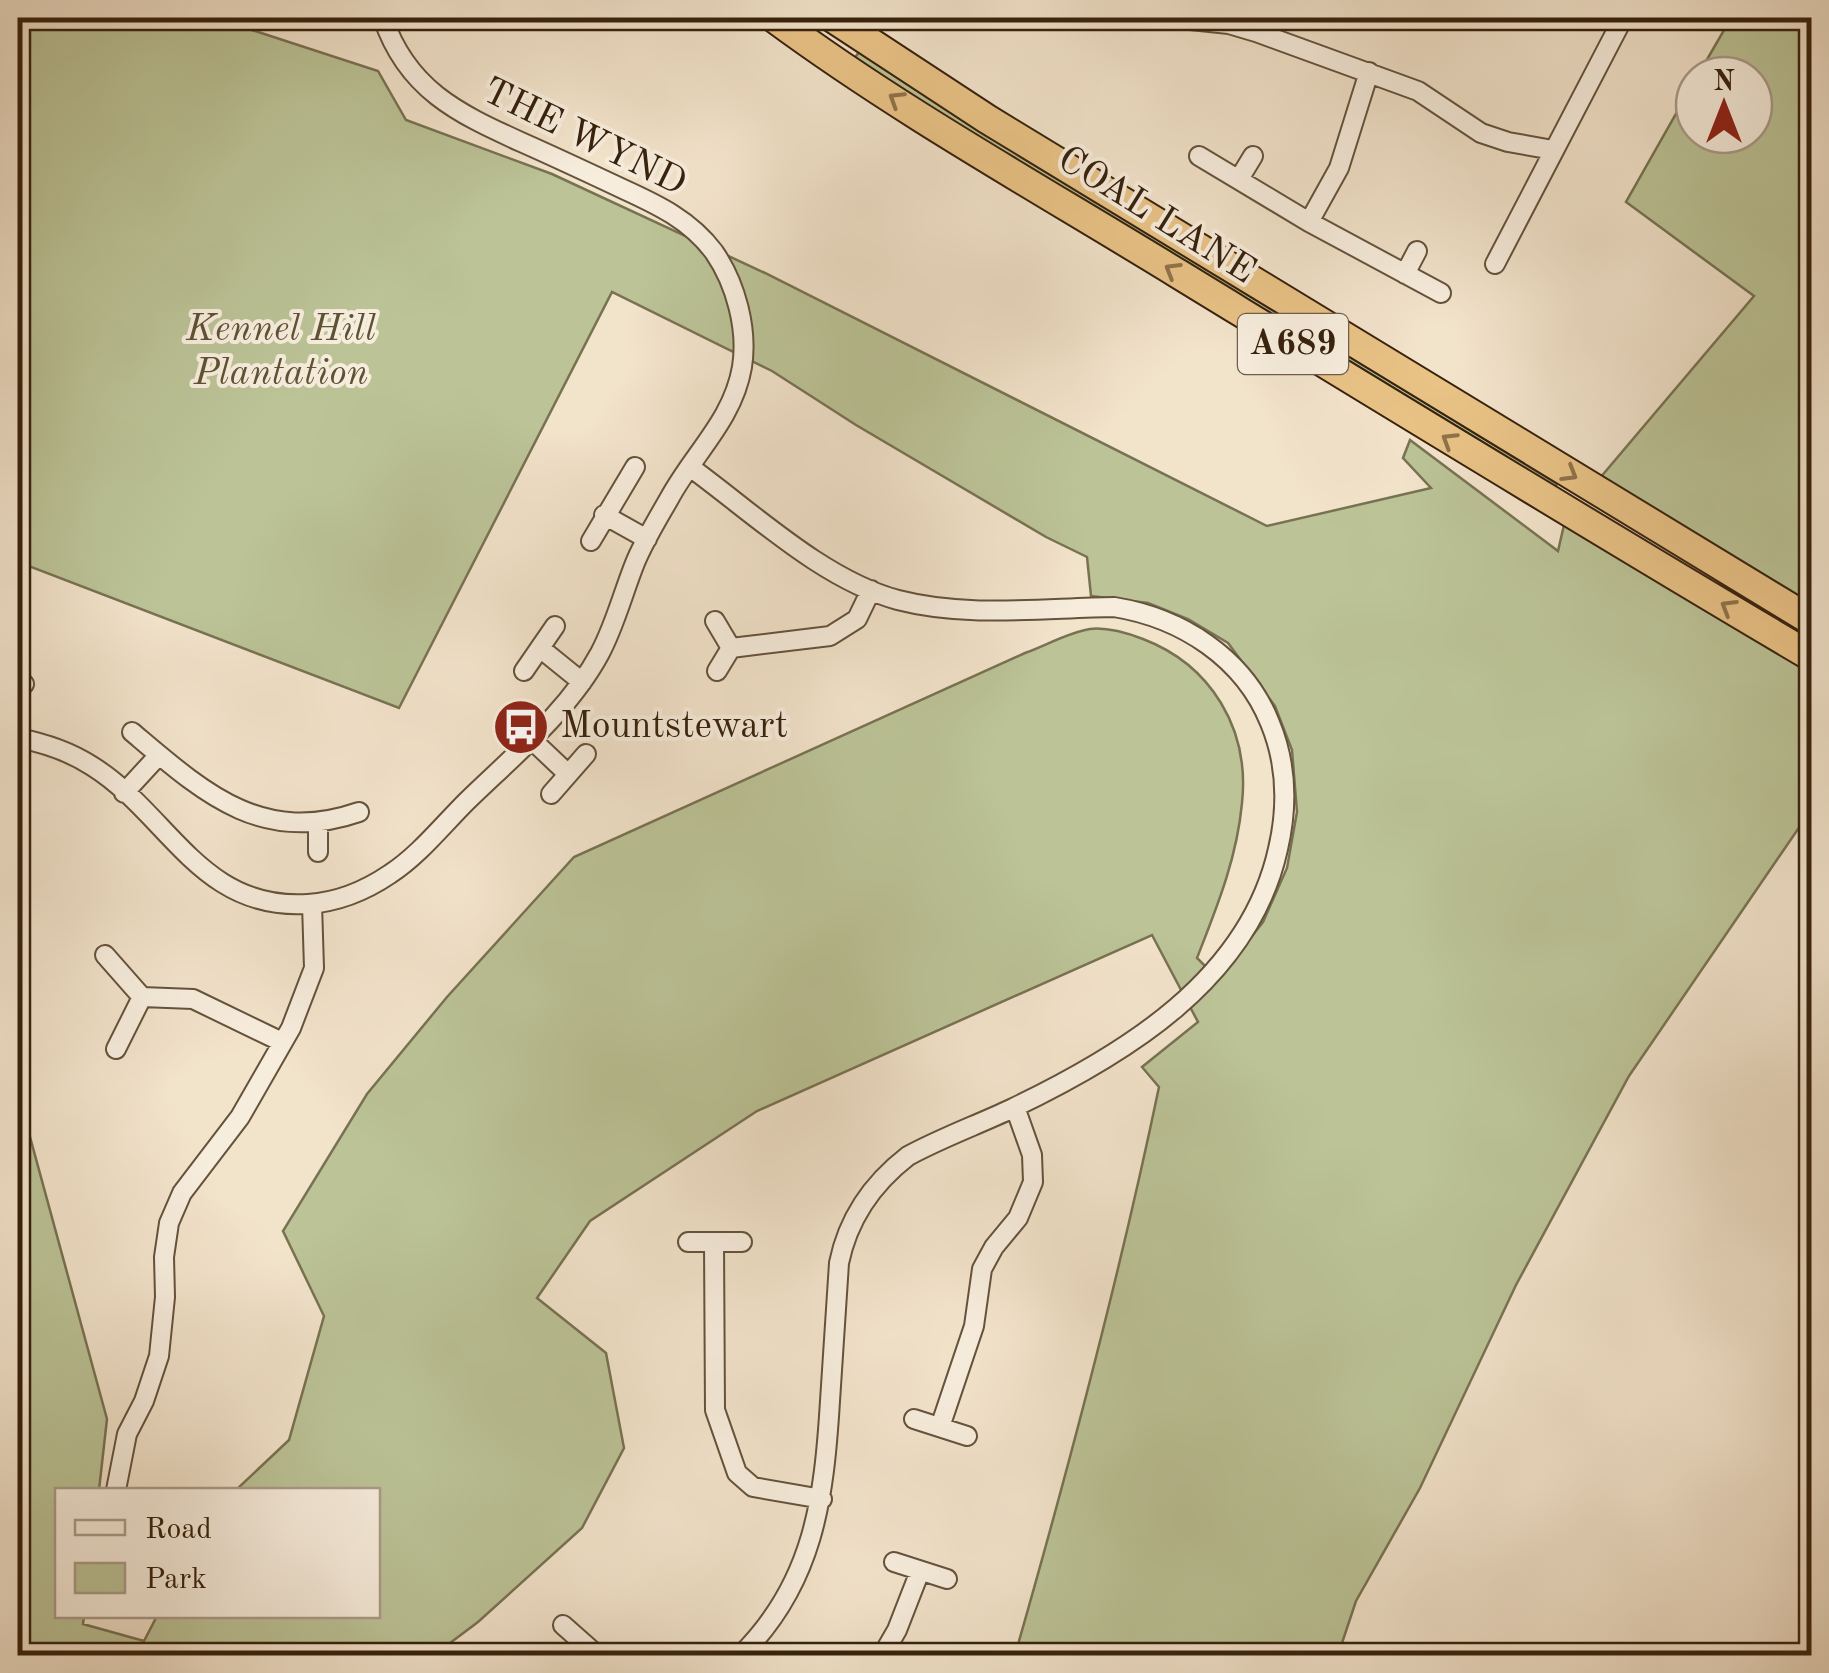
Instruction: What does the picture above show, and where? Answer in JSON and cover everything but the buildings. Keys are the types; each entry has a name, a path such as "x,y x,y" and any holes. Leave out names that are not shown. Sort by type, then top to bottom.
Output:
{"highway":[{"name":"COAL LANE","path":"774,18 1054,198 1812,657"},
{"name":"COAL LANE","path":"833,18 1070,170 1812,621"}],"street":[{"name":"THE WYND","path":"18,738 63,750 95,767 207,875 263,900 288,904 345,897 395,872 582,682 613,627 647,539 734,398 742,364 742,326 731,284 713,251 673,212 456,112 419,82 396,50 383,18"},
{"path":"1171,18 1230,24 1418,91 1482,132 1508,142 1553,150"},
{"path":"1495,264 1620,24 1609,18"},
{"path":"1309,222 1340,168 1368,72"},
{"path":"1199,156 1309,222 1441,293"},
{"path":"1238,179 1253,156"},
{"path":"1405,274 1418,251"},
{"path":"591,541 635,466"},
{"path":"690,467 816,560 871,590 908,602 951,609 1114,607 1174,624 1206,643 1239,671 1263,706 1277,741 1285,793 1272,875 1250,923 1227,956 1194,991 1126,1048 1014,1107 926,1146 900,1162 877,1185 849,1230 840,1263 822,1499 811,1543 787,1595 740,1656"},
{"path":"604,515 647,539"},
{"path":"730,648 830,636 857,620 871,590"},
{"path":"715,621 730,648"},
{"path":"524,671 555,626"},
{"path":"540,648 582,682"},
{"path":"717,671 730,648"},
{"path":"132,732 229,806 280,821 318,824 360,812"},
{"path":"530,738 568,774"},
{"path":"551,794 586,754"},
{"path":"124,793 159,755"},
{"path":"318,824 318,852"},
{"path":"121,1488 128,1434 159,1356 165,1297 164,1257 170,1223 182,1194 240,1117 282,1042 314,968 312,904"},
{"path":"105,954 142,997 193,999 282,1042"},
{"path":"116,1049 142,997"},
{"path":"940,1427 974,1326 982,1269 994,1246 1018,1218 1034,1182 1032,1155 1014,1107"},
{"path":"688,1242 742,1242"},
{"path":"714,1242 715,1410 737,1472 753,1487 822,1499"},
{"path":"914,1419 967,1436"},
{"path":"894,1562 947,1579"},
{"path":"882,1656 904,1615 920,1571"},
{"path":"564,1625 578,1649 598,1656"}],"green space":[{"name":"Kennel Hill Plantation","path":"18,18 215,18 378,71 406,120 552,174 765,273 1267,526 1431,488 1403,458 1410,440 1558,551 1564,525 1811,673 1811,810 1629,1076 1516,1285 1420,1488 1356,1601 1338,1655 1015,1655 1092,1372 1144,1159 1159,1087 1142,1067 1198,1022 1152,935 757,1111 590,1221 537,1298 606,1353 624,1448 582,1528 478,1622 434,1655 18,1655 18,1093 107,1419 99,1488 55,1488 55,1618 84,1618 83,1624 144,1641 156,1618 380,1618 380,1488 238,1488 289,1440 324,1316 283,1231 367,1094 447,997 574,857 1025,653 1090,629 1124,633 1167,650 1206,683 1232,725 1243,776 1236,843 1197,958 1218,979 1263,922 1287,868 1297,812 1292,750 1275,706 1228,643 1188,619 1148,603 1091,596 1087,557 856,425 772,371 612,292 399,708 18,562"},
{"path":"1731,18 1811,18 1811,613 1600,478 1754,296 1626,202 1674,117 1674,155 1774,155 1774,55 1710,55"},
{"path":"859,52 1557,484 1551,493 959,128 854,59"}],"place":[{"name":"Mountstewart","path":"521,727"}]}
